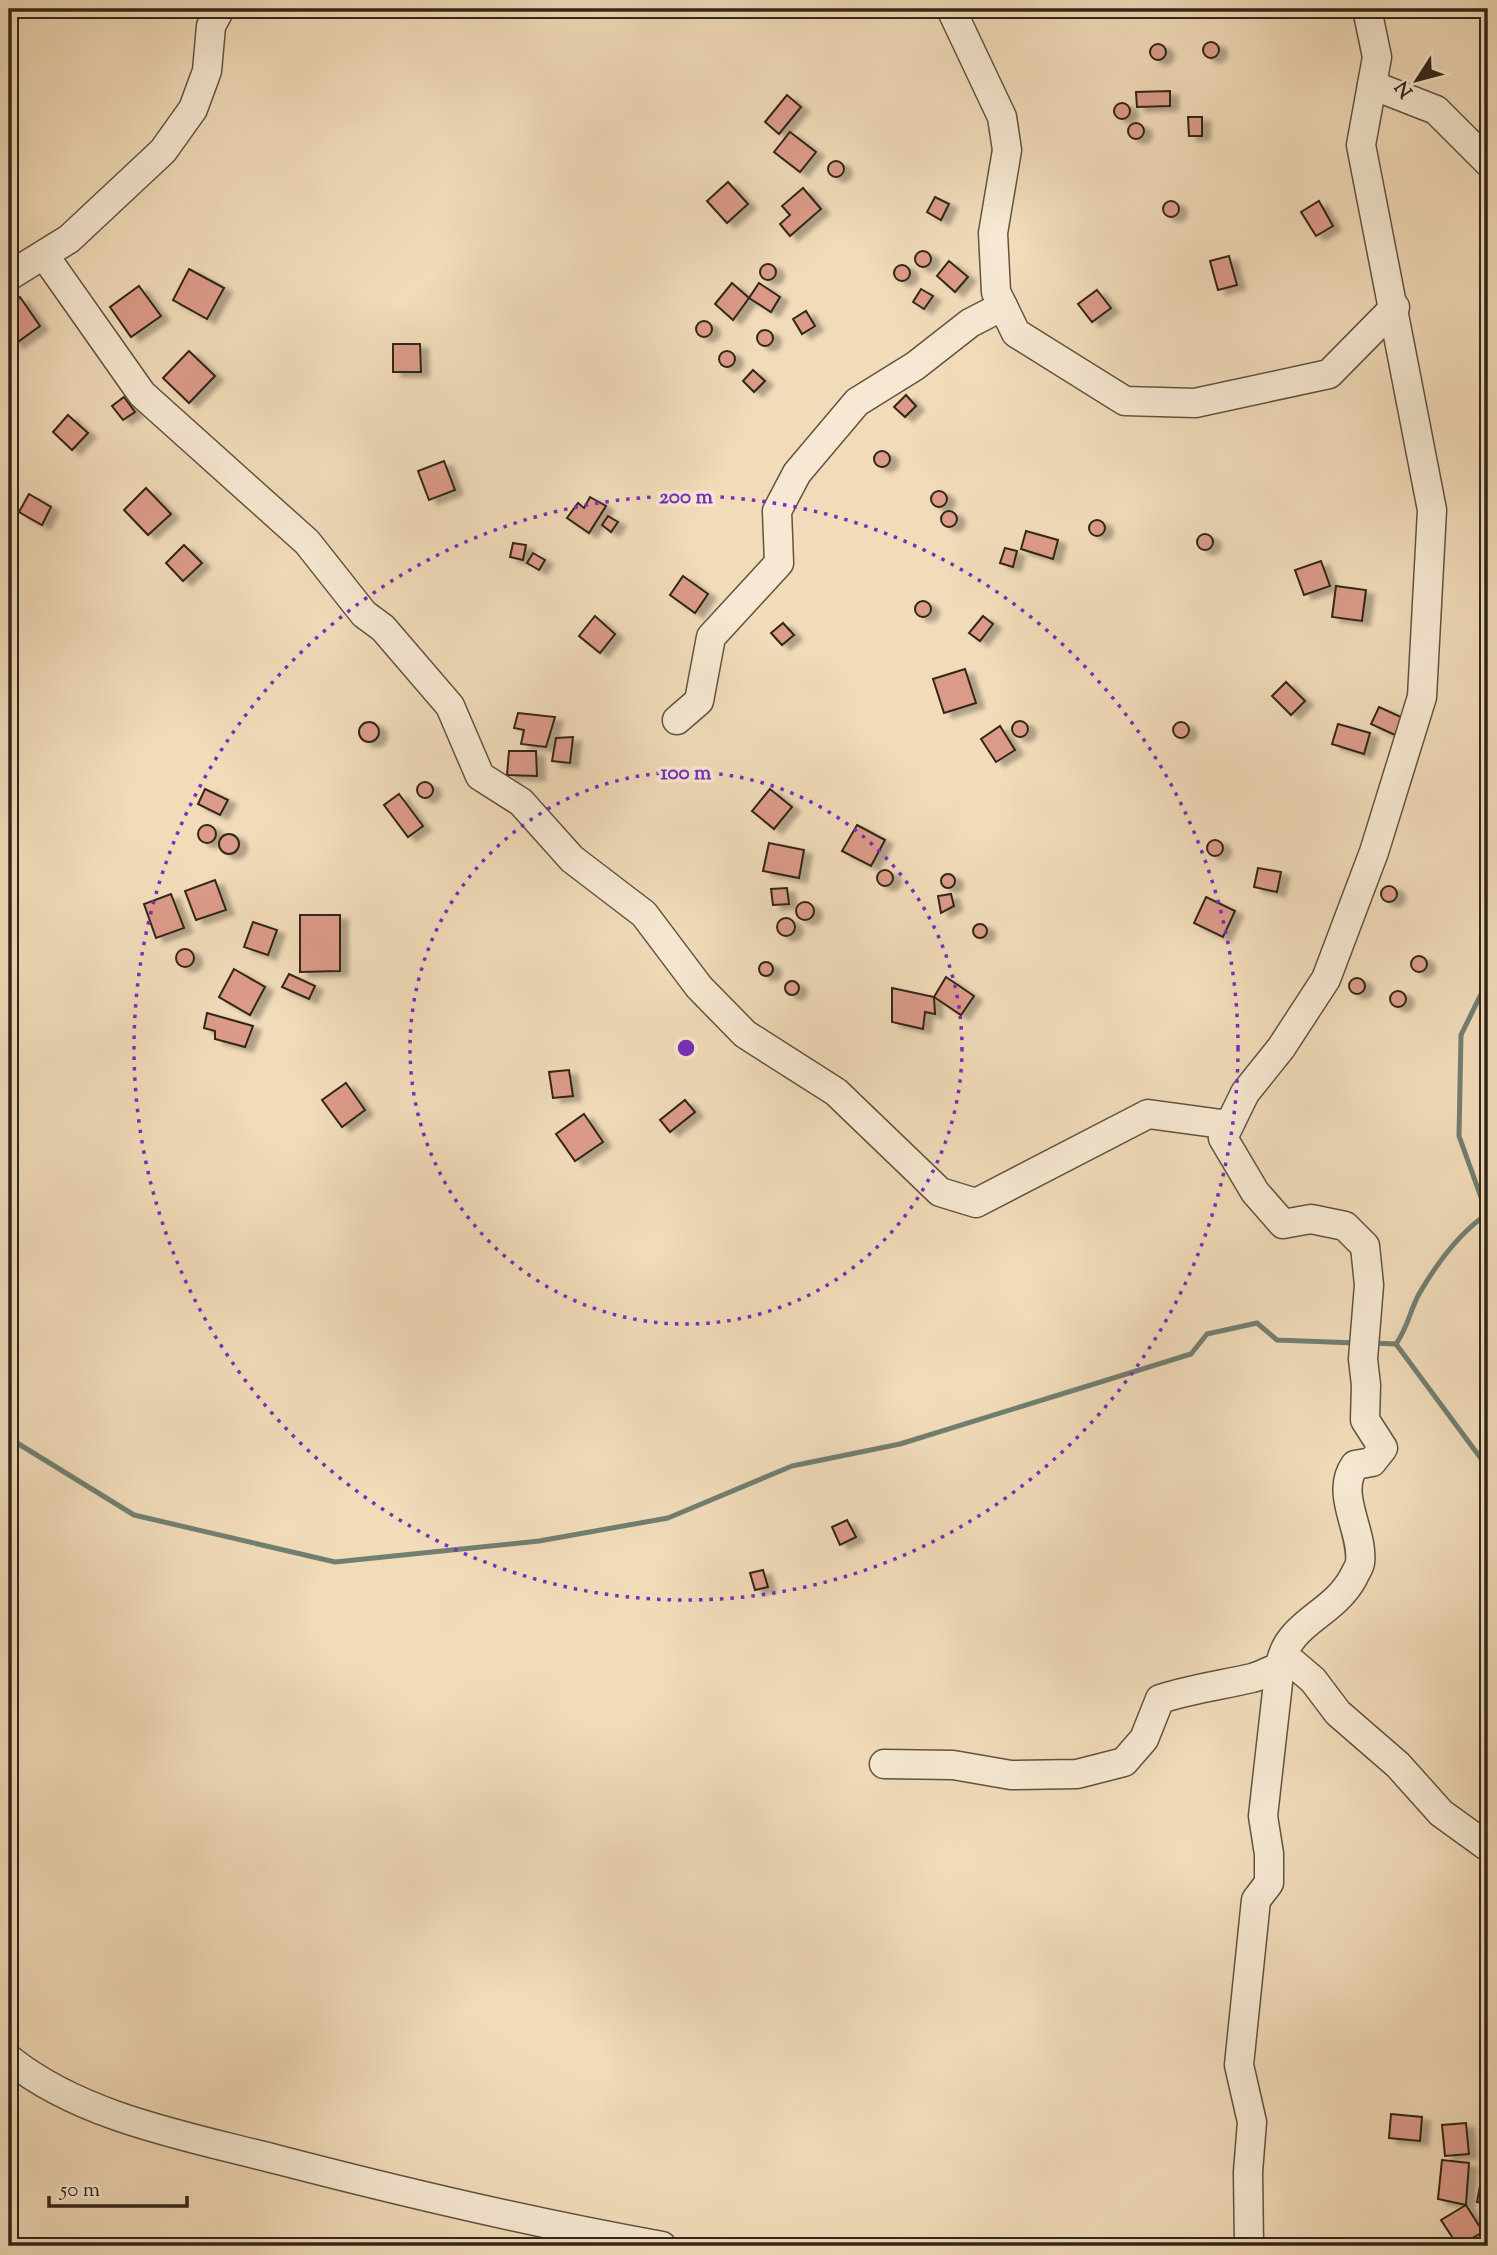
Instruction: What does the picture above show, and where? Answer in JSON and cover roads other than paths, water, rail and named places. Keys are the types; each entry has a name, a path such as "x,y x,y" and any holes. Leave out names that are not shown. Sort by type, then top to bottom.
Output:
{"street":[{"path":"9,276 69,239 163,151 193,108 207,71 211,26 220,9"},
{"path":"951,9 1002,117 1007,150 993,233 996,292 1016,333 1125,401 1195,403 1329,374 1395,307"},
{"path":"1250,2246 1248,2172 1252,2122 1239,2065 1256,1900 1269,1883 1269,1854 1263,1816 1283,1647 1306,1623 1329,1609 1344,1593 1360,1564 1356,1530 1351,1516 1348,1474 1355,1465 1372,1462 1383,1448 1365,1420 1366,1385 1363,1359 1370,1285 1365,1246 1345,1226 1311,1219 1283,1224 1255,1192 1223,1138 1245,1093 1281,1048 1326,979 1374,852 1422,697 1432,510 1362,145 1377,57 1367,9"},
{"path":"1372,85 1436,110 1488,162"},
{"path":"44,255 142,394 307,542 364,614 383,628 450,706 480,776 521,802 572,859 644,914 699,987 746,1034 836,1092 940,1192 976,1203 1148,1114 1229,1125"},
{"path":"677,720 699,701 711,637 779,563 777,511 797,473 857,402 915,366 971,323 1003,306"},
{"path":"884,1764 953,1765 1011,1775 1077,1774 1124,1762 1144,1739 1160,1699 1196,1687 1255,1677 1293,1662 1312,1679 1338,1713 1398,1765 1441,1813 1488,1847"},
{"path":"9,2059 32,2077 134,2123 438,2201 647,2245"}],"waterway":[{"path":"1372,1343 1396,1344 1433,1271 1457,1240 1487,1214 1459,1136 1461,1035 1488,980"},
{"path":"9,1438 134,1515 335,1562 539,1541 668,1518 792,1466 900,1444 1191,1354 1207,1334 1257,1323 1277,1340 1356,1343"},
{"path":"1396,1344 1488,1468"}]}
